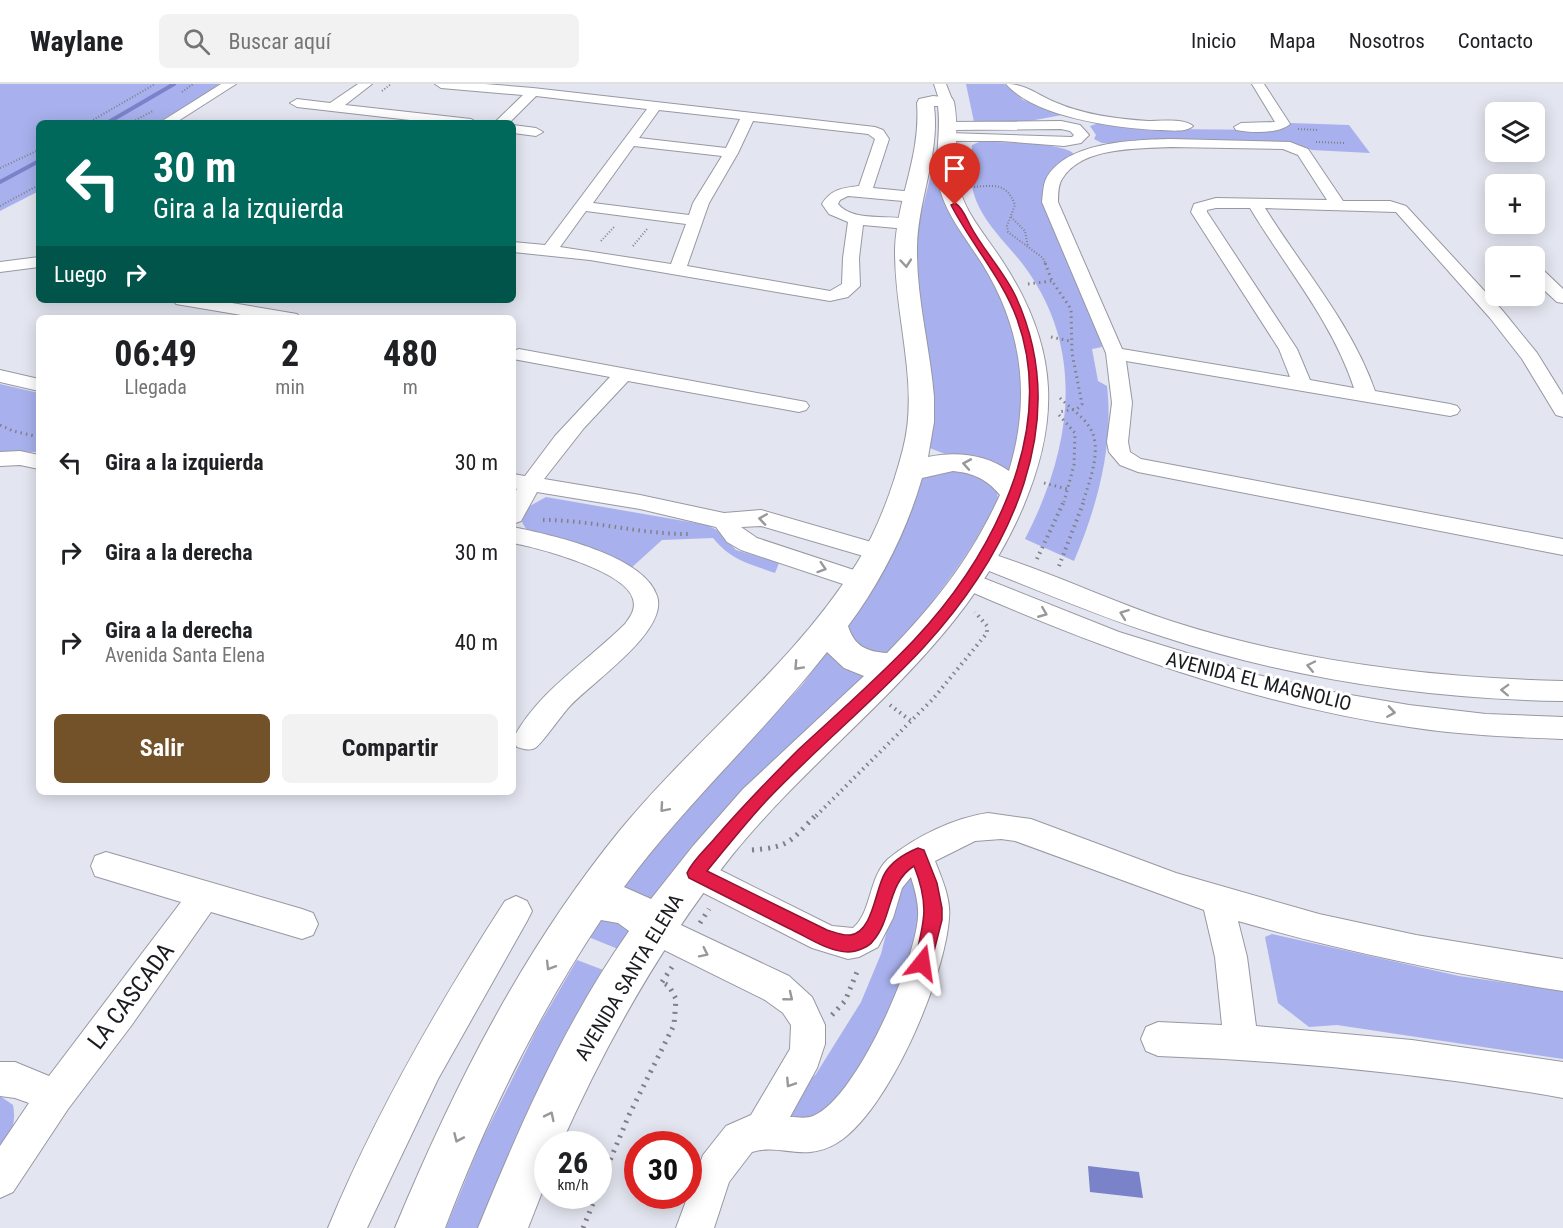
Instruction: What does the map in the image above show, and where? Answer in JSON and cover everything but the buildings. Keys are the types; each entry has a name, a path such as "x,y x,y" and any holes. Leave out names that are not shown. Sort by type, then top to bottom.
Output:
{"street":[{"path":"171,120 230,84"},
{"path":"334,106 366,84"},
{"path":"441,84 865,129 878,133 882,139 865,191"},
{"path":"1012,84 1045,104 1096,152"},
{"path":"1229,127 1276,127 1283,124 1258,84"},
{"path":"504,120 533,92"},
{"name":"AVENIDA SANTA ELENA","path":"420,1228 462,1131 496,1062 544,976 592,902 636,841 664,808 753,716 832,626 869,566 900,502 916,447 921,406 920,368 906,266 907,224 925,156 928,132 925,103 933,101 943,93 949,131 947,172 950,192 960,217 999,274 1016,304 1027,335 1033,369 1035,406 1027,488 1001,526 975,584 898,665 762,795 710,880 575,1065 547,1122 503,1228"},
{"path":"297,103 447,120"},
{"path":"550,250 655,107"},
{"path":"677,270 693,220 710,186 731,153 748,117"},
{"path":"949,131 1072,130 1091,118 1142,125 1196,126"},
{"path":"516,129 536,132"},
{"path":"630,141 731,153"},
{"path":"1338,205 1303,152 1293,146 1159,143 1096,152 1070,163 1057,174 1051,184 1049,194 1057,220 1115,353 1122,412 1118,449 1123,458 1132,463 1563,547"},
{"path":"907,224 856,219 837,214 831,208 831,201 845,192 865,191 914,197"},
{"path":"1255,204 1278,242 1335,322 1354,359 1366,395"},
{"path":"1302,384 1297,366 1288,349 1198,209 1202,205 1390,206 1404,211 1513,336 1563,411"},
{"path":"582,206 693,220"},
{"path":"516,246 677,270 792,291 837,295 846,291 850,286 851,252 856,219"},
{"path":"0,267 36,262"},
{"path":"1545,281 1563,298"},
{"path":"199,303 268,315"},
{"path":"1115,353 1450,410"},
{"path":"519,355 799,406"},
{"path":"524,518 523,483 576,422 624,374"},
{"path":"0,376 36,384"},
{"path":"0,459 20,458 36,461"},
{"path":"910,472 942,462 975,465 1027,488"},
{"path":"523,483 640,502 724,521 761,518 869,566"},
{"path":"724,521 735,536 749,544 869,566"},
{"path":"516,536 571,550 609,566 636,584 644,593 647,602 644,618 632,632 553,705 527,739"},
{"name":"AVENIDA EL MAGNOLIO","path":"975,584 1049,586 1183,634 1278,659 1378,678 1437,686 1558,696"},
{"name":"AVENIDA EL MAGNOLIO","path":"975,584 1147,653 1265,687 1324,700 1428,717 1499,725 1563,728"},
{"path":"832,626 838,644 854,659 874,666 898,665"},
{"path":"710,880 825,937 848,944 862,940 877,919 890,878 899,867 962,830 974,827 1007,826 1031,832 1136,873 1217,900 1307,926 1419,953 1563,975"},
{"path":"695,1228 712,1177 724,1156 740,1138 762,1131 794,1137 823,1131 850,1108 888,1051 918,978 934,920 933,897 918,855"},
{"path":"106,866 302,924"},
{"name":"LA CASCADA","path":"0,1179 55,1096 119,1014 205,895"},
{"path":"1217,900 1231,957 1241,1042"},
{"path":"592,902 612,902 629,907 671,936 777,988 792,998 807,1019 810,1031 805,1056 762,1131"},
{"path":"348,1228 390,1135 437,1042 516,911"},
{"path":"1158,1039 1344,1049 1429,1059 1563,1080"},
{"path":"0,1079 15,1080 55,1096"}],"path":[{"path":"93,120 155,84"},
{"path":"1294,129 1319,130"},
{"path":"0,168 36,151"},
{"path":"966,186 995,186 1007,189 1014,200 1014,210 1007,226 1008,232 1043,258 1052,281 1071,309 1070,341 1082,401 1081,407 1055,412 1068,423 1075,433 1076,442 1067,489 1054,527 1037,560"},
{"path":"0,206 36,187"},
{"path":"1011,217 1025,231 1029,247"},
{"path":"1027,284 1052,281"},
{"path":"1051,337 1070,341"},
{"path":"1033,369 1090,429 1095,446 1076,526 1049,586"},
{"path":"0,425 13,431 36,436"},
{"path":"1027,488 1067,489"},
{"path":"524,518 587,523 673,535 699,533 724,521"},
{"path":"612,1158 641,1091 673,1027 677,1006 675,996 670,987 662,982 671,936 710,880 752,850 779,848 789,842 954,676 987,633 975,584"},
{"path":"891,706 911,721"},
{"path":"810,1031 824,1022 845,1001 858,969 862,940"},
{"path":"583,1228 591,1209"}],"shaded area":[{"path":"0,84 219,84 162,120 36,120 36,193 0,211"},
{"path":"966,84 1004,84 1023,100 1062,115 1024,122 974,122"},
{"path":"1099,123 1166,129 1273,130 1287,127 1290,123 1349,125 1370,153 1312,150 1297,145 1102,143 1094,139 1096,135 1090,126"},
{"path":"979,142 1043,145 1066,149 1073,153 1050,175 1044,187 1043,196 1097,329 1102,347 1092,349 1098,381 1107,386 1109,409 1102,476 1090,519 1074,561 1025,539 1053,472 1061,438 1065,404 1065,370 1058,336 1046,302 1027,270 980,210 975,198 970,171 972,145"},
{"path":"939,148 955,222 983,264 1010,314 1022,358 1022,418 1010,471 1006,472 976,456 945,454 927,447 915,240"},
{"path":"0,384 36,392 36,452 0,451"},
{"path":"938,469 975,471 996,488 998,498 976,539 950,577 893,650 882,654 856,650 846,629 921,480"},
{"path":"546,497 707,525 717,530 736,550 779,563 775,573 749,564 727,552 713,538 662,540 630,569 526,529 522,522 528,507"},
{"path":"833,643 869,671 654,907 621,888 696,797 802,685"},
{"path":"909,879 914,880 922,910 910,959 876,1044 841,1094 822,1112 799,1123 786,1118 803,1087 816,1074 861,1002 881,954 897,890"},
{"path":"606,915 631,931 623,951 586,936"},
{"path":"1272,934 1459,976 1563,991 1563,1059 1337,1025 1309,1027 1278,1003 1265,937"},
{"path":"577,960 606,971 484,1228 446,1228 481,1142 538,1027"},
{"path":"0,1096 13,1105 14,1119 0,1155"},
{"path":"1088,1166 1139,1172 1143,1198 1090,1192"}],"waterway":[{"path":"112,120 174,84"},
{"path":"0,182 36,163"}],"route":[{"path":"922,963 934,920 933,897 918,855 899,867 890,878 877,919 868,935 862,940 848,944 825,937 695,873 762,795 898,665 939,620 968,582 994,540 1008,510 1021,476 1032,432 1035,387 1031,351 1016,304 990,260 960,217 955,205"}]}
